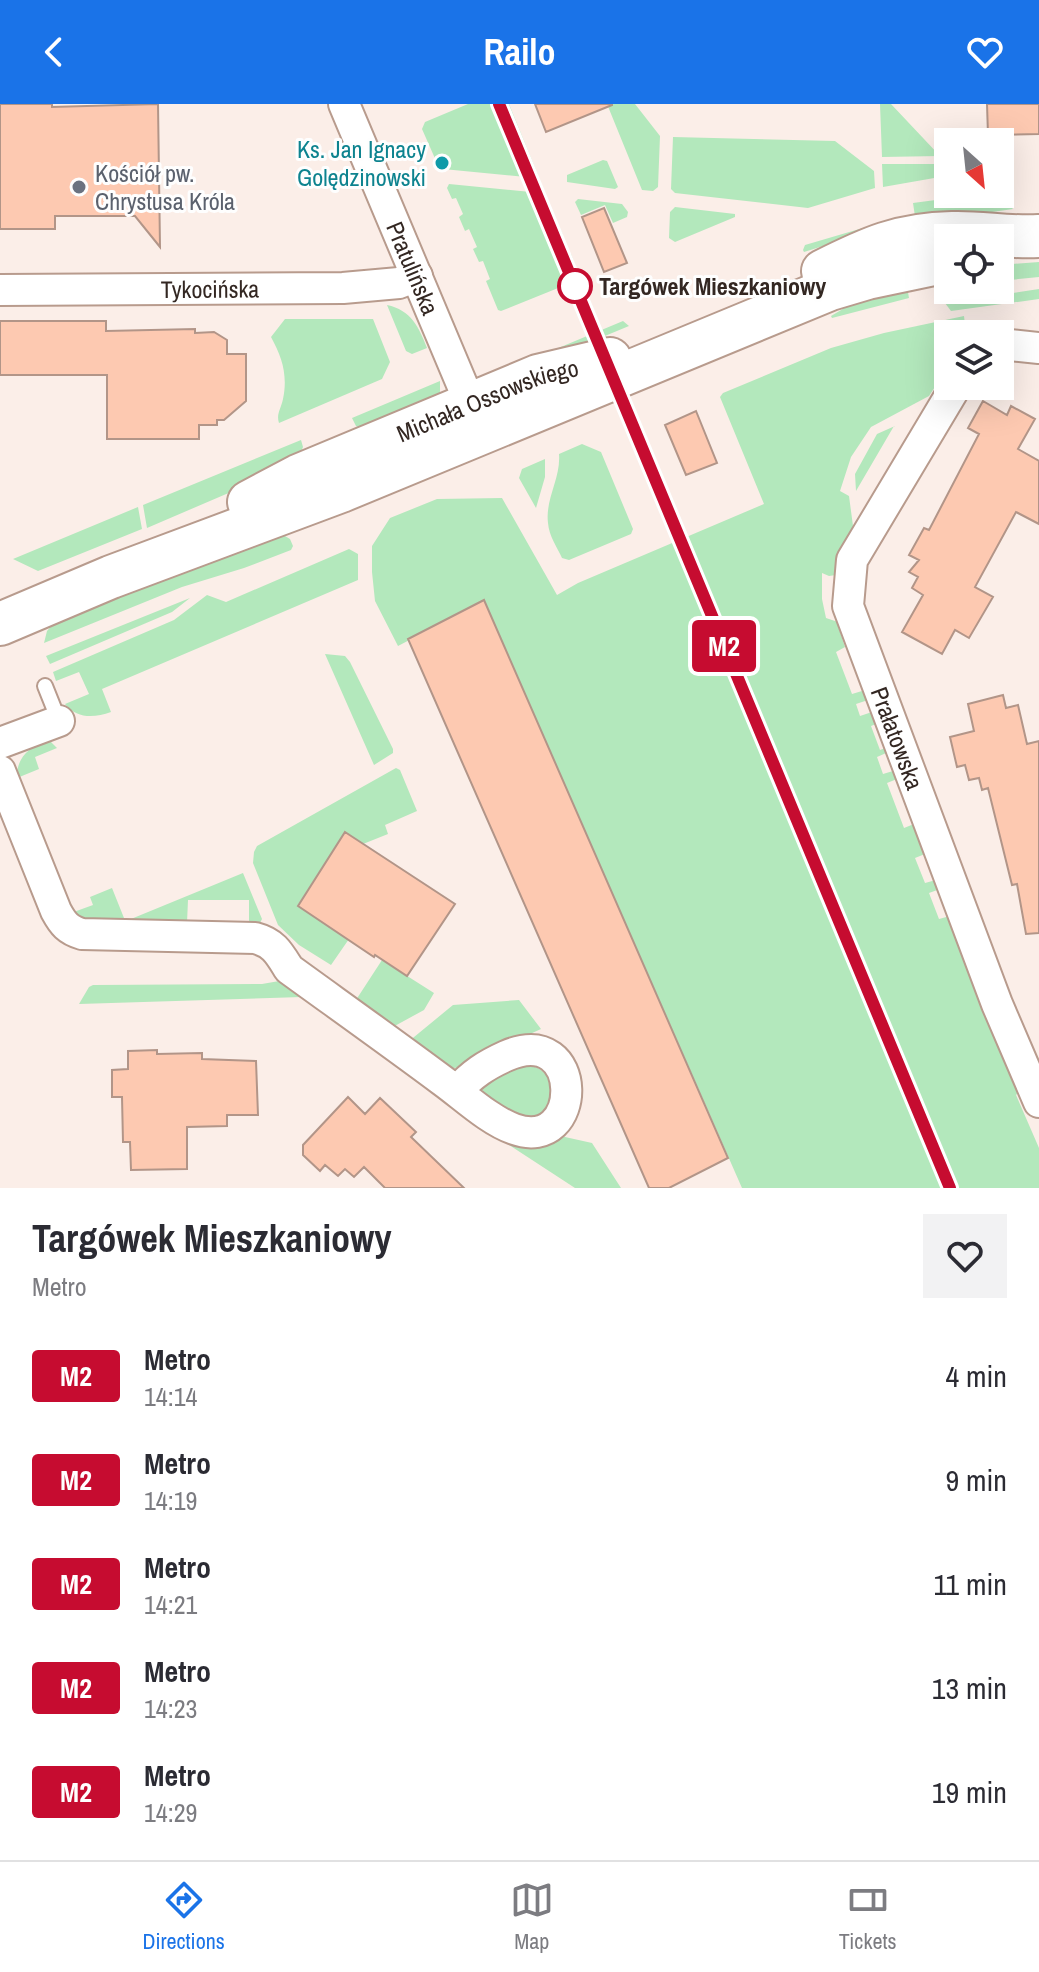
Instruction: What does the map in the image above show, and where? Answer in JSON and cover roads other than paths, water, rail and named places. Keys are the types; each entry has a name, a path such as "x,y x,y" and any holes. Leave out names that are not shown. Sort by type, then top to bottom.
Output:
{"street":[{"name":"Pratulińska","path":"344,104 476,419"},
{"name":"Michała Ossowskiego","path":"476,419 538,376 631,351 806,279 890,240 955,233 1018,239"},
{"name":"Michała Ossowskiego","path":"0,624 111,577 327,496 476,419 830,289 934,264"},
{"name":"Tykocińska","path":"0,290 343,288 399,283 417,276"},
{"path":"1014,345 1039,348"},
{"name":"Prałatowska","path":"948,400 852,560 848,606 997,1004 1039,1102"},
{"path":"0,743 59,721"},
{"path":"0,771 56,911 70,931 268,941 289,969 457,1091"}],"lane":[{"path":"45,686 59,721"}],"metro line":[{"name":"M2","path":"499,104 950,1188"}],"place":[{"name":"Ks. Jan Ignacy Golędzinowski","path":"442,163"},
{"name":"Kościół pw. Chrystusa Króla","path":"79,187"},
{"name":"Targówek Mieszkaniowy","path":"575,286"}]}
